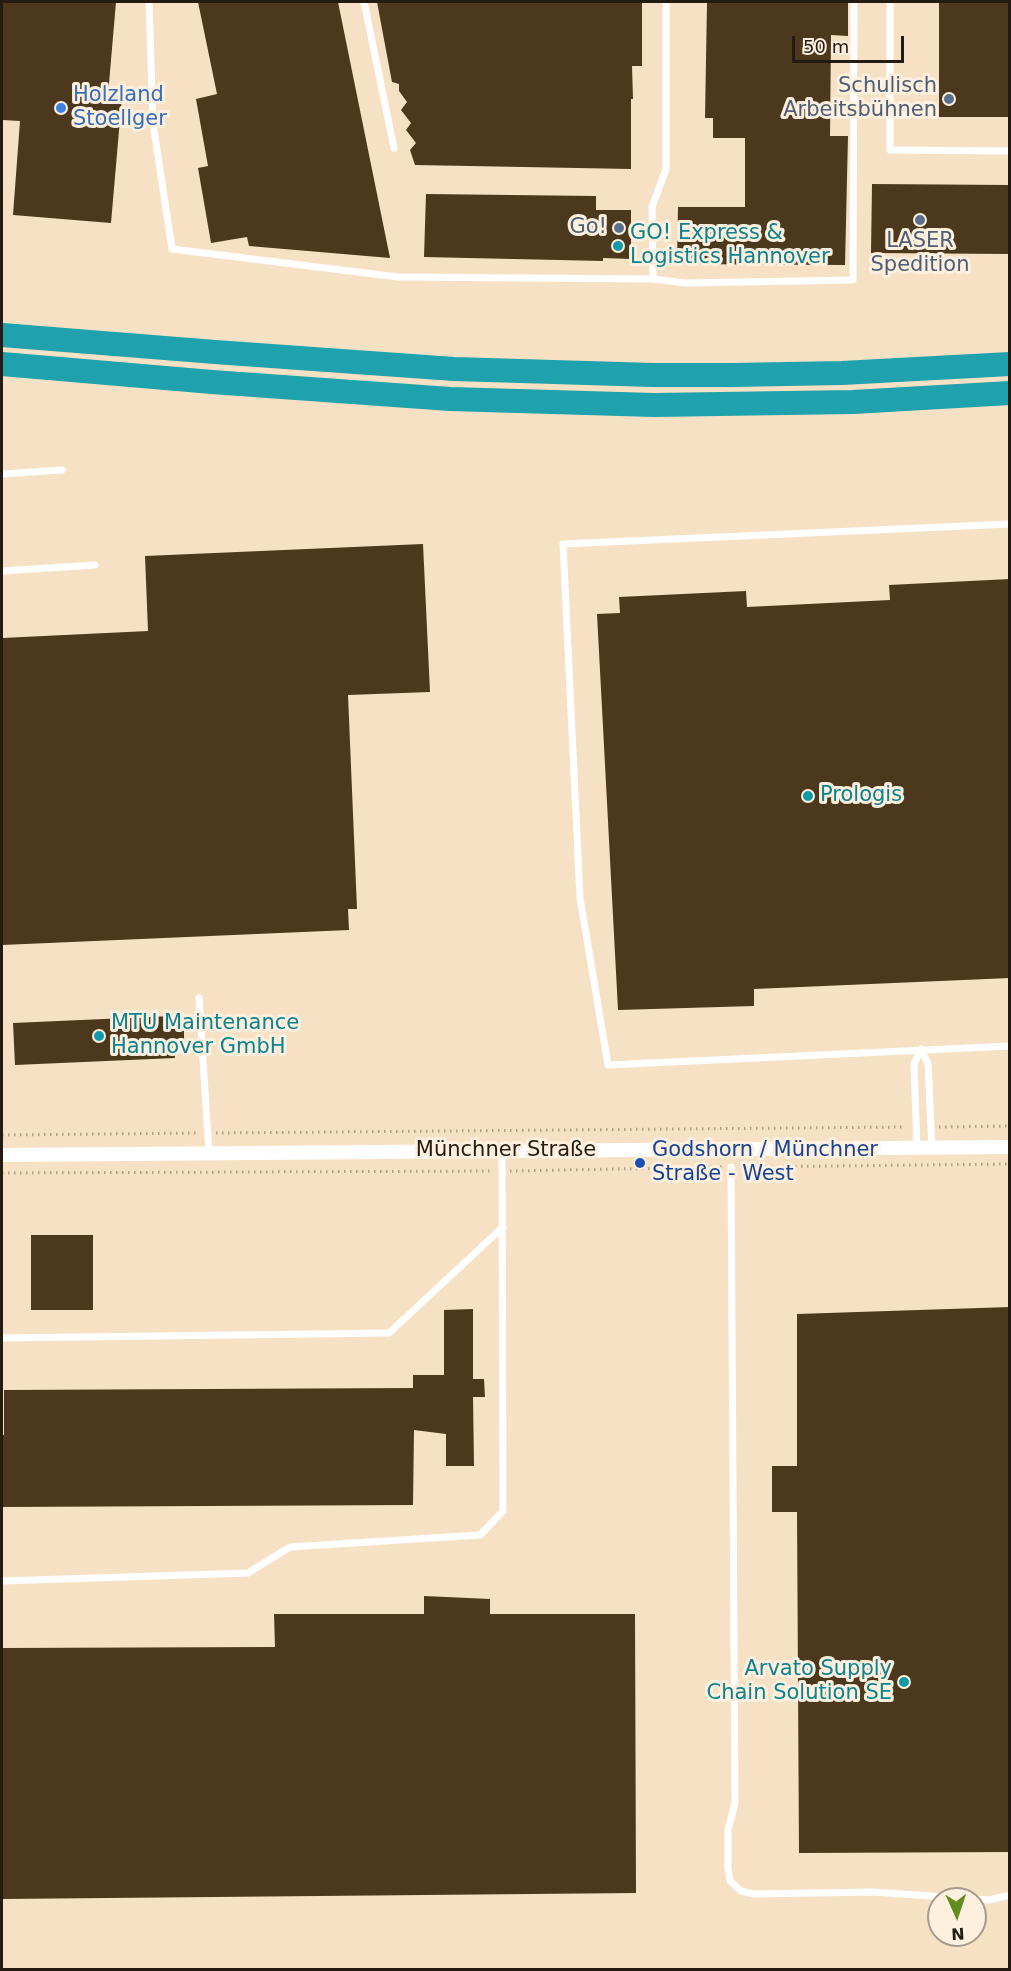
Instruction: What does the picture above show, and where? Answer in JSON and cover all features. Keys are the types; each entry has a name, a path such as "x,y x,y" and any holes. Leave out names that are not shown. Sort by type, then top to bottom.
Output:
{"highway":[{"path":"2,334 454,369 652,375 842,373 1010,364"},
{"path":"2,364 450,399 654,405 853,402 1010,393"}],"street":[{"name":"Münchner Straße","path":"2,1155 1010,1147"}],"lane":[{"path":"149,2 153,123 172,249 398,277 653,279 685,284 853,280 854,2"},
{"path":"364,2 394,148"},
{"path":"653,279 652,207 666,169 666,2"},
{"path":"890,2 890,150 1010,151"},
{"path":"2,474 62,471"},
{"path":"1010,524 563,544 580,898 608,1065 1010,1046"},
{"path":"2,571 95,565"},
{"path":"199,998 209,1153"},
{"path":"921,1049 928,1064 932,1148"},
{"path":"916,1148 914,1064 921,1049"},
{"path":"2,1581 248,1573 290,1547 480,1535 503,1511 502,1151"},
{"path":"730,1167 735,1803 728,1830 730,1881 741,1891 754,1894 873,1892 989,1900 1010,1895"},
{"path":"2,1338 389,1333 502,1227"}],"path":[{"path":"932,1127 1010,1126"},
{"path":"2,1135 916,1127"}],"building":[{"name":"Holzland Stoellger","path":"2,2 116,2 108,95 122,96 111,223 13,215 20,121 2,120"},
{"path":"198,2 338,2 390,258 249,246 247,237 211,243 198,168 208,166 196,99 217,94"},
{"path":"377,2 642,2 642,66 632,66 631,169 415,165 410,150 416,143 406,130 411,123 401,110 407,102 399,91 399,84 392,82"},
{"path":"707,2 848,2 848,36 831,35 830,136 848,136 845,265 677,264 678,207 745,207 745,138 713,138 713,118 705,118"},
{"path":"939,2 1008,2 1008,117 939,117"},
{"path":"872,184 1010,185 1010,254 871,253"},
{"path":"426,194 596,196 596,210 631,210 631,259 603,258 603,261 424,257"},
{"path":"423,544 430,692 348,695 357,909 348,909 349,930 2,945 2,638 148,631 145,556"},
{"name":"Prologis","path":"1010,579 1010,978 754,989 754,1006 618,1010 597,614 620,613 619,597 746,591 747,607 890,600 889,585"},
{"name":"MTU Maintenance Hannover GmbH","path":"172,1016 173,1029 184,1028 184,1044 174,1045 175,1058 15,1065 13,1023"},
{"path":"31,1235 93,1235 93,1310 31,1310"},
{"name":"Arvato Supply Chain Solution SE","path":"1010,1307 1010,1852 799,1853 797,1512 772,1512 772,1466 797,1466 797,1314"},
{"path":"473,1309 473,1379 484,1379 485,1397 473,1397 474,1466 446,1466 446,1434 414,1430 413,1505 2,1507 4,1390 413,1388 413,1375 444,1375 444,1310"},
{"path":"424,1596 490,1599 490,1614 635,1614 636,1893 2,1899 2,1648 275,1647 274,1614 424,1614"}],"place":[{"name":"Schulisch Arbeitsbühnen","path":"949,99"},
{"name":"Holzland Stoellger","path":"61,108"},
{"name":"LASER Spedition","path":"920,220"},
{"name":"Go!","path":"619,228"},
{"name":"GO! Express & Logistics Hannover","path":"618,246"},
{"name":"Prologis","path":"808,796"},
{"name":"MTU Maintenance Hannover GmbH","path":"99,1036"},
{"name":"Godshorn / Münchner Straße - West","path":"640,1163"},
{"name":"Arvato Supply Chain Solution SE","path":"904,1682"}]}
